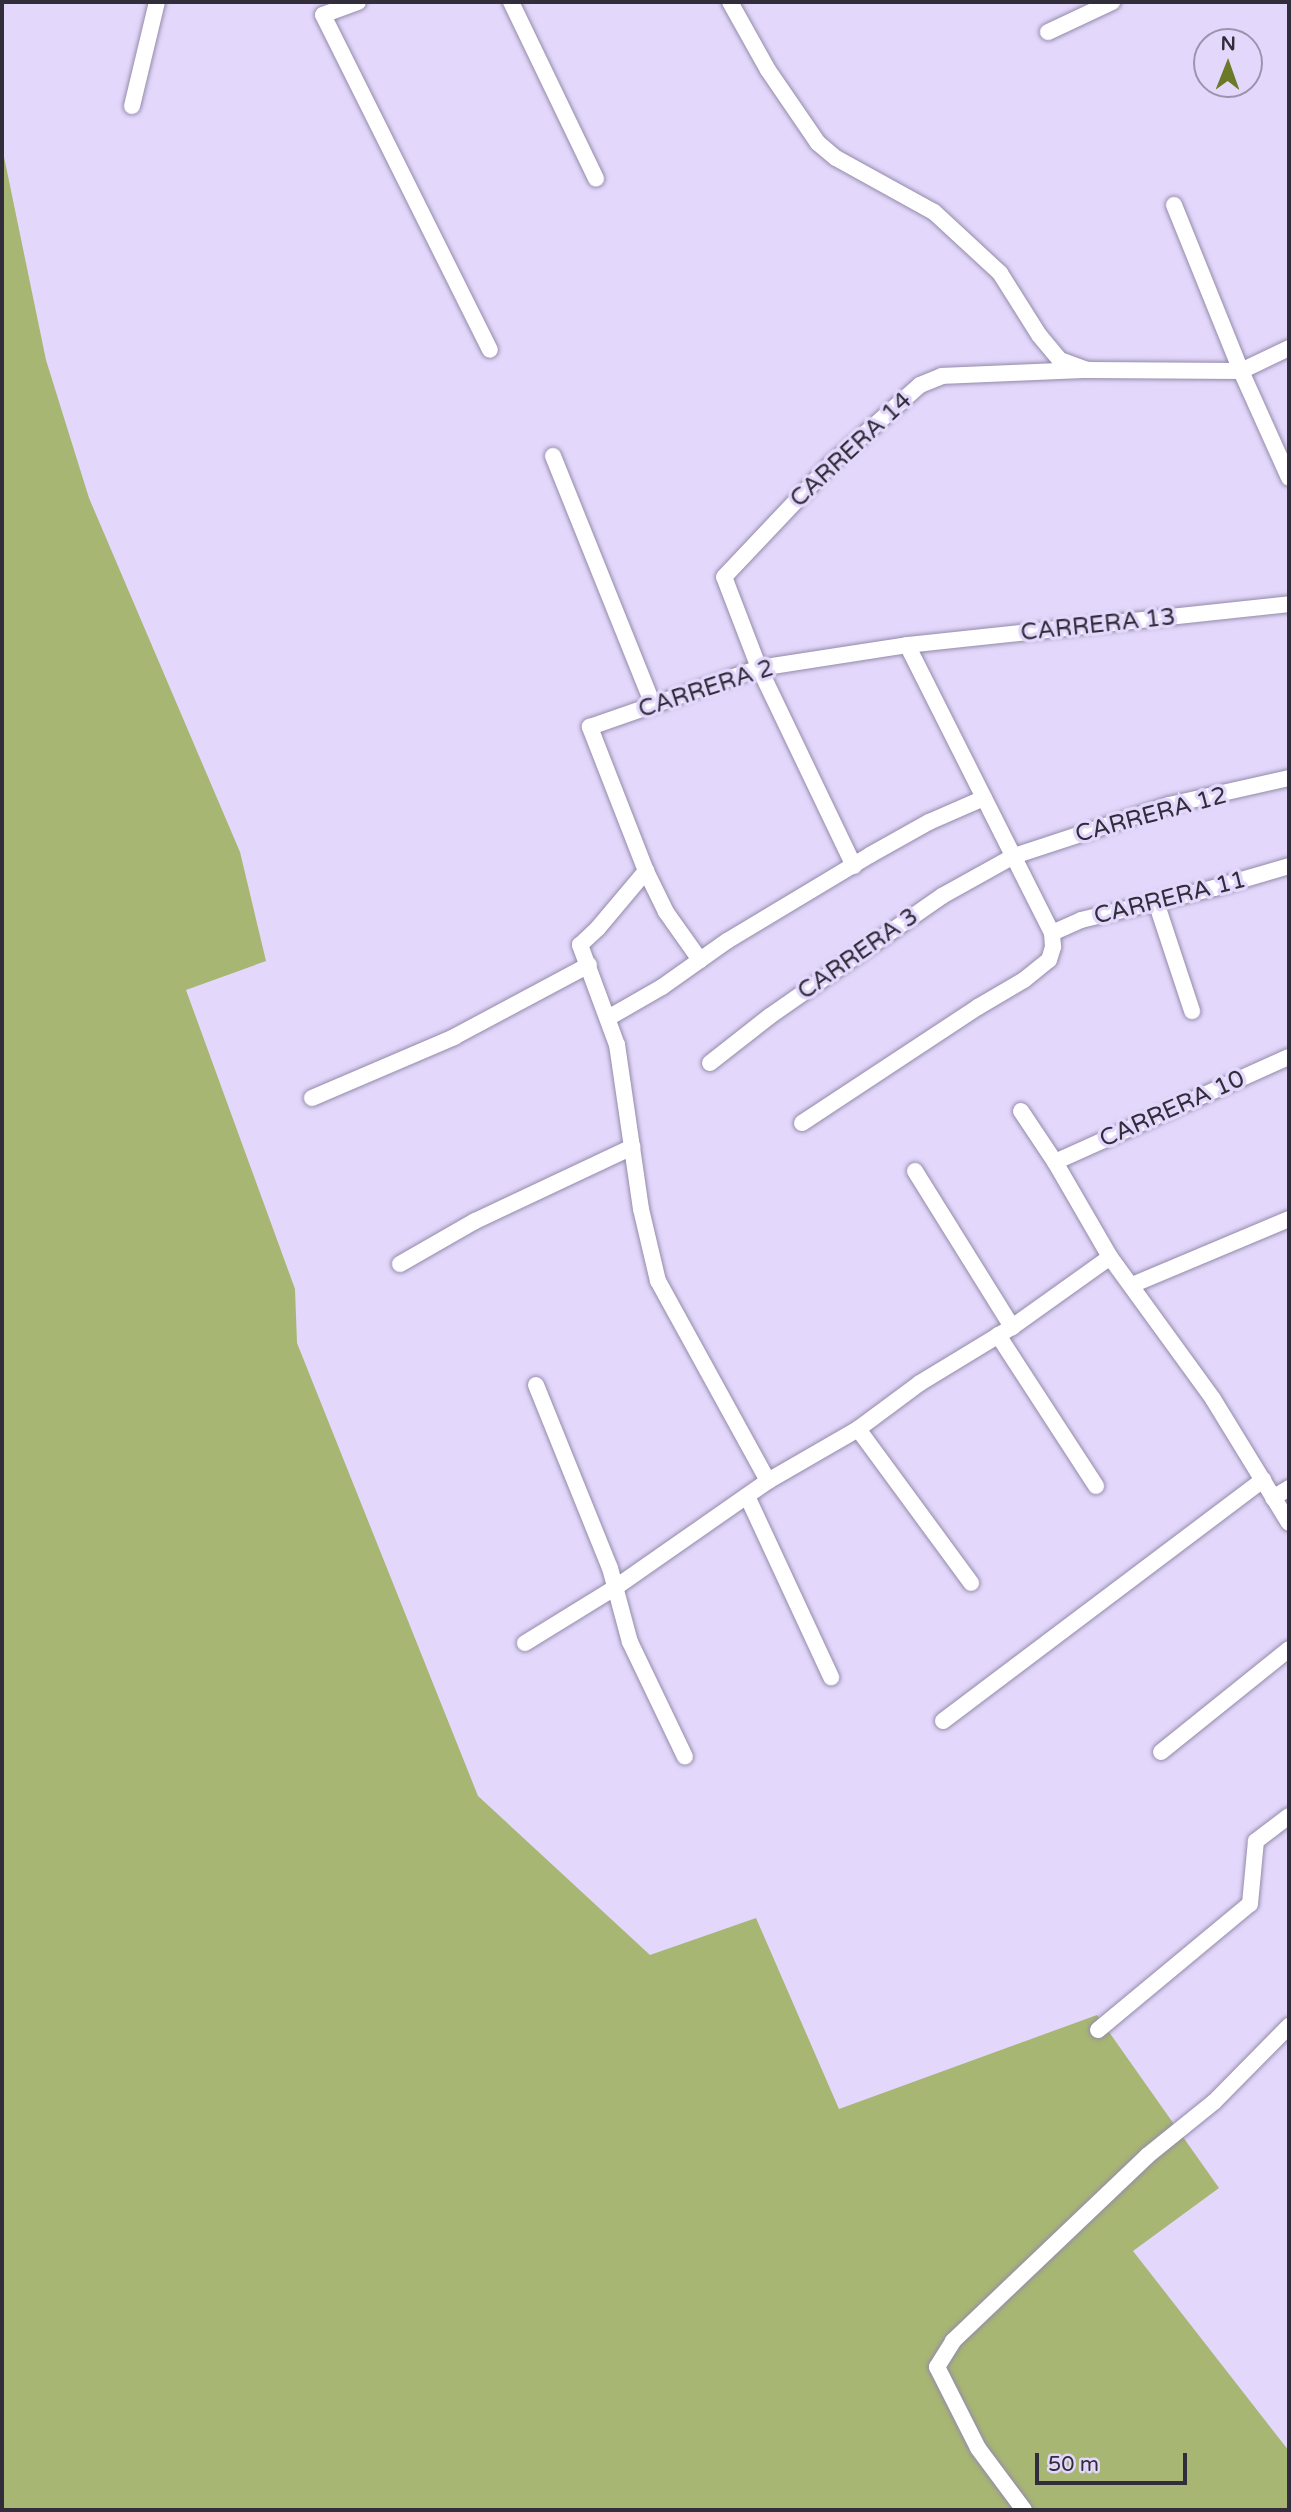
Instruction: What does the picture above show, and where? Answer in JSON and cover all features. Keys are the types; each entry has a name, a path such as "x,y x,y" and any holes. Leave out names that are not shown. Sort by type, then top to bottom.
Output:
{"street":[{"path":"132,106 157,2"},
{"path":"358,2 323,15 490,350"},
{"path":"511,2 596,179"},
{"path":"730,2 768,70 818,143 836,158 934,212 1000,273 1039,335 1060,360 1087,370"},
{"path":"1048,32 1112,2"},
{"path":"1174,205 1241,371 1289,478"},
{"path":"1241,371 1289,348"},
{"name":"CARRERA 14","path":"759,668 723,577 831,464 920,385 942,376 1087,370 1241,371"},
{"path":"553,456 653,705"},
{"name":"CARRERA 13","path":"907,645 1289,604"},
{"path":"802,1123 978,1007 1024,980 1049,960 1053,947 1052,933 907,645"},
{"name":"CARRERA 2","path":"646,871 590,727 759,668 907,645"},
{"path":"759,668 854,866"},
{"name":"CARRERA 12","path":"1014,856 1169,805 1289,778"},
{"path":"608,1018 929,822 984,798"},
{"name":"CARRERA 3","path":"710,1063 942,896 1014,856"},
{"name":"CARRERA 11","path":"1052,933 1081,920 1289,866"},
{"path":"700,960 666,912 646,871 598,928 580,945 617,1045 641,1209 658,1281 768,1482"},
{"path":"1156,902 1192,1011"},
{"path":"312,1098 454,1037 589,965"},
{"name":"CARRERA 10","path":"1055,1162 1289,1056"},
{"path":"1021,1111 1055,1162 1110,1257 1213,1399 1289,1523"},
{"path":"400,1264 475,1221 632,1147"},
{"path":"915,1171 1096,1486"},
{"path":"1132,1285 1245,1240 1289,1219"},
{"path":"525,1643 616,1587 768,1482 858,1429 920,1383 1005,1331 1110,1257"},
{"path":"536,1385 616,1587 630,1642 685,1757"},
{"path":"858,1429 971,1583"},
{"path":"943,1721 1263,1480"},
{"path":"1273,1498 1289,1488"},
{"path":"747,1496 831,1677"},
{"path":"1161,1752 1289,1649"},
{"path":"1098,2030 1250,1904 1256,1841 1289,1816"},
{"path":"1024,2510 978,2448 937,2367 953,2342 1147,2156 1214,2102 1289,2026"}],"green space":[{"path":"2,147 46,360 89,498 240,852 266,961 186,990 295,1289 297,1343 478,1796 650,1955 756,1918 839,2109 1097,2015 1219,2188 1133,2251 1289,2451 1289,2510 2,2510"}]}
